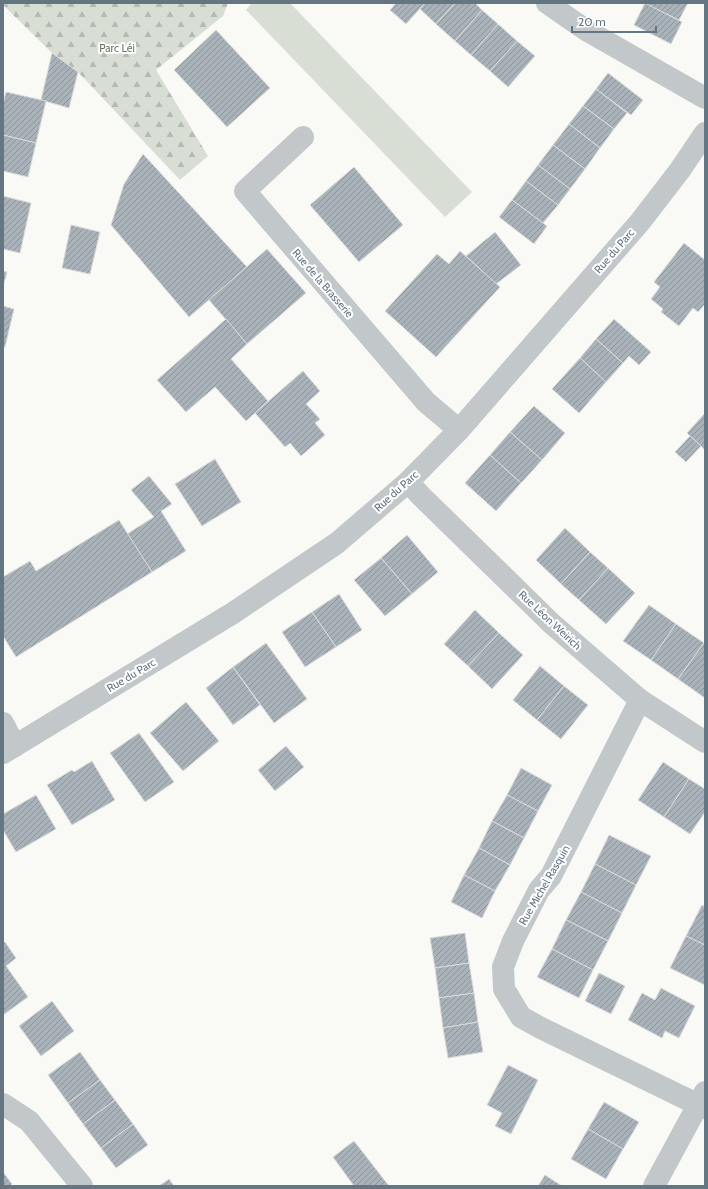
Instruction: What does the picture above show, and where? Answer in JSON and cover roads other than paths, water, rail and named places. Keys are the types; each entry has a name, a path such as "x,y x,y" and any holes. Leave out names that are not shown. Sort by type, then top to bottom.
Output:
{"street":[{"path":"546,3 586,30 705,98"},
{"name":"Rue du Parc","path":"9,749 233,613 337,543 408,482 459,430 640,222 680,170 705,133"},
{"name":"Rue de la Brasserie","path":"303,137 245,191 426,402 459,430"},
{"name":"Rue Léon Weirich","path":"408,482 551,623 640,700 705,742"},
{"name":"Rue Michel Rasquin","path":"640,700 551,876 538,890 513,941 503,967 504,989 521,1017 541,1028 703,1102"},
{"path":"3,723 9,749"},
{"path":"654,1186 703,1102"},
{"path":"3,1104 30,1121 82,1186"}],"park label":[{"name":"Parc Léi","path":"117,48"}]}
